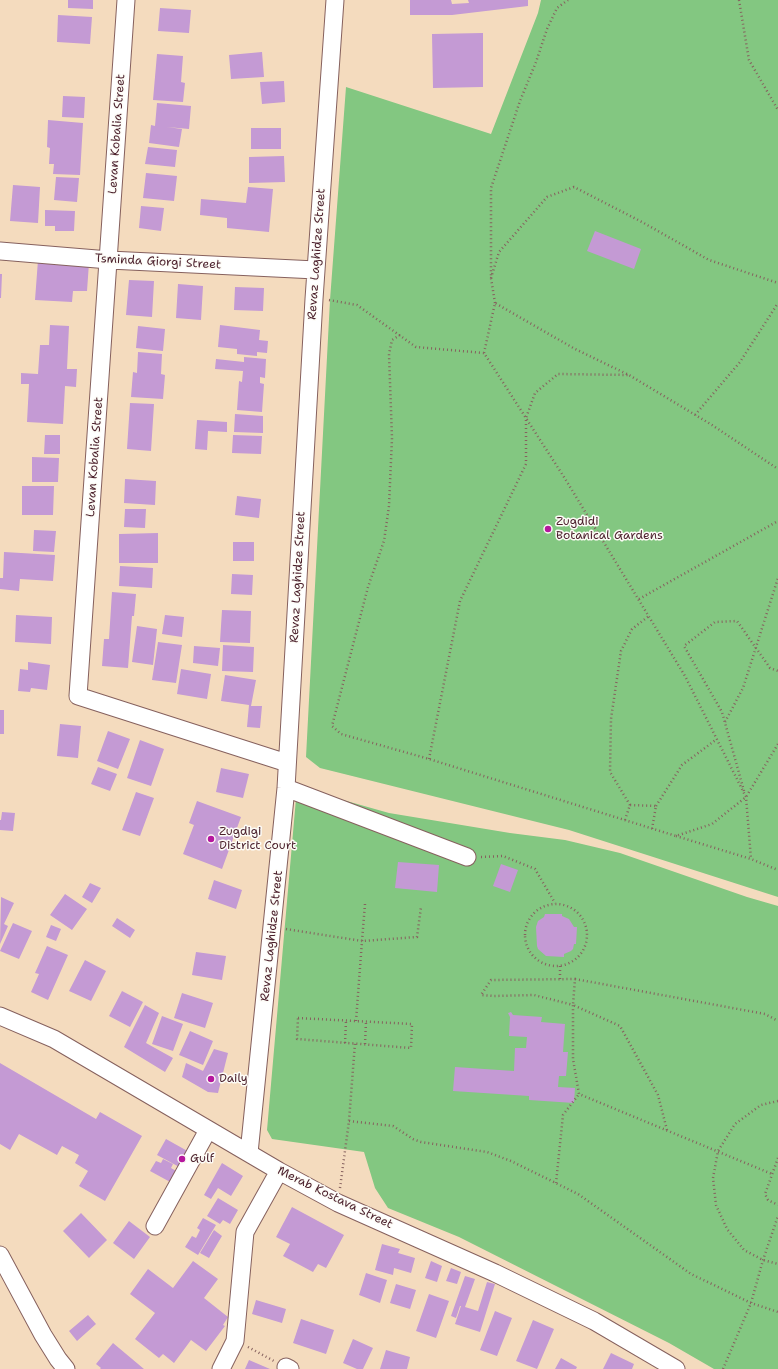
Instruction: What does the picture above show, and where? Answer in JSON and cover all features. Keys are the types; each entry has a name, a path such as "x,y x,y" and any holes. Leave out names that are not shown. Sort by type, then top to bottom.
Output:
{"street":[{"name":"Levan Kobalia Street","path":"126,0 78,696 287,763"},
{"name":"Revaz Laghidze Street","path":"249,1154 286,788 314,299 335,0"},
{"name":"Tsminda Giorgi Street","path":"0,250 109,260 316,270"},
{"path":"286,788 467,857"},
{"name":"Merab Kostava Street","path":"0,1016 54,1039 249,1154 338,1203 495,1273 594,1321 676,1369"},
{"path":"155,1226 208,1130"},
{"path":"221,1369 235,1341 245,1232 279,1171"},
{"path":"0,1255 43,1335 66,1369"}],"path":[{"path":"568,0 557,8 547,29 536,62 520,100 491,188 491,278 494,303 484,353 564,477 685,676 746,797"},
{"path":"739,0 749,60 778,110"},
{"path":"491,278 499,252 547,197 574,188 642,222 709,260 778,283"},
{"path":"314,299 357,304 416,347 484,353"},
{"path":"695,415 740,362 778,302"},
{"path":"494,303 575,349 629,375 695,415 778,470"},
{"path":"400,335 392,340 389,354 392,438 389,506 384,541 368,587 332,726 341,734 429,759 751,859 778,870"},
{"path":"429,759 460,601 526,464 526,418 534,392 558,374 629,375"},
{"path":"639,599 778,521"},
{"path":"725,722 743,688 778,578"},
{"path":"625,820 630,805 610,772 612,719 621,651 632,629 649,616"},
{"path":"751,859 746,797 722,712 684,646 715,622 737,621 770,668 778,671"},
{"path":"652,829 656,806 682,765 717,739"},
{"path":"676,836 712,824 746,797 778,744"},
{"path":"630,805 656,806"},
{"path":"467,857 503,856 535,869 555,903"},
{"path":"555,903 566,904 576,909 583,917 588,932 585,948 579,957 570,963 560,966 549,966 540,962 532,955 527,947 525,937 526,927 530,917 541,907 555,903"},
{"path":"356,1021 365,904"},
{"path":"273,927 362,941 417,937 421,907"},
{"path":"560,966 560,980"},
{"path":"556,1183 563,1115 579,1094 572,1059 575,979"},
{"path":"667,1130 658,1095 620,1026 573,1005 534,995 481,995 492,980 575,979 765,1014 778,1021"},
{"path":"298,1018 346,1020 412,1024 411,1048 297,1039 298,1018"},
{"path":"345,1043 346,1020"},
{"path":"365,1044 366,1022"},
{"path":"338,1203 349,1121 355,1043"},
{"path":"579,1094 772,1174"},
{"path":"778,1101 761,1105 735,1124 718,1151 713,1178 716,1205 727,1229 744,1250 763,1260 778,1264"},
{"path":"349,1121 393,1126 413,1139 421,1142 487,1152 511,1161 578,1194 692,1274 751,1303 778,1312"},
{"path":"778,1158 765,1194 768,1200 778,1205"},
{"path":"723,1369 751,1303 763,1260 778,1216"},
{"path":"235,1341 288,1368"}],"green space":[{"name":"Zugdidi Botanical Gardens","path":"541,0 778,0 778,897 569,830 320,768 306,757 330,300 346,87 491,134 538,13"},
{"path":"297,787 389,813 510,833 565,840 620,853 747,897 778,906 778,1369 714,1369 669,1343 459,1237 388,1208 375,1188 364,1152 272,1139 267,1130"}],"building":[{"path":"68,0 93,0 93,9 68,8"},
{"path":"410,0 451,0 452,4 469,3 468,0 528,0 528,6 452,15 410,15"},
{"path":"160,8 191,10 189,33 158,31"},
{"path":"58,15 92,17 90,44 57,42"},
{"path":"483,33 483,87 433,88 432,34"},
{"path":"262,52 264,77 231,79 229,55"},
{"path":"157,54 183,56 181,82 185,83 183,102 153,100"},
{"path":"284,81 285,102 262,104 260,82"},
{"path":"63,96 85,97 84,118 62,117"},
{"path":"157,103 191,106 189,129 167,127 182,129 179,147 149,143 151,125 155,126"},
{"path":"48,120 83,123 80,175 53,174 54,164 49,164 50,148 47,147"},
{"path":"251,128 281,128 281,149 251,149"},
{"path":"148,147 177,150 175,167 145,164"},
{"path":"284,156 285,182 249,183 249,157"},
{"path":"146,173 177,176 174,201 143,198"},
{"path":"56,177 79,178 77,202 54,200"},
{"path":"13,185 40,187 38,223 10,221"},
{"path":"248,187 273,189 269,232 227,228 227,218 200,215 201,199 246,203"},
{"path":"141,206 164,208 161,231 139,228"},
{"path":"45,210 75,211 74,231 55,231 55,226 45,226"},
{"path":"595,231 641,249 634,269 587,251"},
{"path":"38,260 89,263 87,291 73,291 72,302 35,300"},
{"path":"0,274 2,274 1,298 0,298"},
{"path":"129,280 154,281 152,317 126,315"},
{"path":"178,284 203,286 201,320 176,318"},
{"path":"235,287 264,288 263,311 234,310"},
{"path":"50,325 69,326 67,369 77,369 76,387 65,386 63,424 27,422 29,384 21,384 21,373 38,374 40,345 49,345"},
{"path":"220,325 260,330 259,340 268,341 267,353 257,352 257,356 237,354 237,349 218,347"},
{"path":"138,326 165,329 163,351 136,348"},
{"path":"138,352 162,354 161,374 165,375 163,399 131,397 133,372 137,373"},
{"path":"244,357 266,359 265,378 260,377 260,383 264,384 262,412 237,410 239,381 242,382 243,371 215,369 216,359 244,362"},
{"path":"130,403 154,404 151,451 127,449"},
{"path":"235,414 263,416 263,433 234,432"},
{"path":"197,420 227,422 227,432 208,431 207,450 195,449"},
{"path":"45,435 60,435 60,454 44,454"},
{"path":"233,435 262,436 261,454 232,453"},
{"path":"32,457 59,458 58,482 32,482"},
{"path":"125,479 156,481 155,505 124,503"},
{"path":"22,486 54,486 53,515 22,515"},
{"path":"237,496 261,499 259,518 235,515"},
{"path":"125,509 146,509 145,528 124,527"},
{"path":"34,530 56,531 54,552 33,551"},
{"path":"158,533 158,563 119,563 119,534"},
{"path":"233,542 254,542 254,561 233,561"},
{"path":"4,552 55,555 53,581 20,579 19,591 0,589 0,578 3,578"},
{"path":"120,566 153,568 152,588 119,586"},
{"path":"232,574 253,575 252,595 231,594"},
{"path":"112,592 136,594 134,616 132,616 128,668 102,666 104,639 109,639"},
{"path":"222,610 251,611 250,643 220,642"},
{"path":"16,615 52,617 51,644 15,642"},
{"path":"165,615 184,617 182,637 162,634"},
{"path":"137,626 157,629 153,665 132,662"},
{"path":"158,642 182,645 176,683 152,680"},
{"path":"223,645 254,647 253,672 222,671"},
{"path":"194,646 220,648 218,666 193,663"},
{"path":"28,662 50,665 47,690 31,688 30,692 18,691 20,669 28,670"},
{"path":"181,669 211,674 207,699 177,694"},
{"path":"225,675 256,680 251,706 262,706 260,728 247,727 249,705 221,701"},
{"path":"0,710 4,710 4,734 0,734"},
{"path":"60,724 81,726 78,758 57,756"},
{"path":"108,731 130,739 118,769 97,761"},
{"path":"140,740 164,749 151,786 127,778"},
{"path":"98,767 117,774 110,791 91,784"},
{"path":"221,768 249,774 243,798 216,792"},
{"path":"136,792 154,798 140,836 122,830"},
{"name":"Zugdigi District Court","path":"197,801 241,817 222,869 183,854 194,825 189,823"},
{"path":"2,812 15,813 13,831 0,830"},
{"path":"398,862 439,865 437,892 395,888"},
{"path":"501,864 518,870 510,892 493,886"},
{"path":"214,880 242,890 236,909 208,899"},
{"path":"90,883 101,888 92,903 82,897"},
{"path":"65,894 87,909 72,930 50,915"},
{"path":"1,897 14,903 4,924 8,926 0,944"},
{"path":"545,914 562,914 562,916 569,919 574,927 577,927 576,944 574,944 571,951 564,954 564,957 546,956 538,949 536,927 538,921 544,917"},
{"path":"117,918 135,930 130,938 112,926"},
{"path":"13,923 32,931 19,959 0,951"},
{"path":"51,925 61,929 56,941 46,937"},
{"path":"47,946 68,955 48,1000 31,992 39,974 35,973"},
{"path":"196,952 226,956 222,980 192,975"},
{"path":"85,960 106,971 91,1001 69,991"},
{"path":"122,991 143,1002 130,1027 109,1016"},
{"path":"182,993 213,1003 205,1028 174,1018"},
{"path":"145,1005 159,1013 146,1043 173,1058 165,1072 124,1047"},
{"path":"511,1012 513,1015 542,1017 541,1022 565,1024 563,1052 568,1052 566,1076 559,1076 558,1087 575,1088 574,1103 529,1100 529,1096 453,1091 455,1067 514,1071 515,1048 526,1048 527,1037 509,1036 510,1017 508,1013"},
{"path":"162,1016 183,1024 173,1051 152,1044"},
{"path":"190,1031 213,1041 203,1065 179,1055"},
{"path":"214,1049 228,1053 218,1093 208,1092 182,1077 186,1063 203,1071"},
{"path":"0,1063 96,1119 100,1112 142,1136 105,1201 79,1186 88,1171 75,1163 79,1155 62,1146 57,1155 19,1134 10,1150 0,1144"},
{"path":"166,1139 191,1153 183,1169 157,1155"},
{"path":"163,1159 173,1164 171,1168 178,1172 172,1183 150,1171 156,1161 161,1163"},
{"path":"222,1163 243,1176 231,1196 218,1188 211,1199 204,1195"},
{"path":"218,1198 238,1210 230,1224 223,1220 220,1224 207,1216"},
{"path":"292,1207 344,1235 326,1268 318,1264 313,1272 283,1256 290,1244 276,1237"},
{"path":"81,1213 107,1240 89,1258 63,1231"},
{"path":"203,1218 216,1225 198,1255 185,1247 192,1236 196,1238 200,1230 197,1228"},
{"path":"129,1221 150,1237 134,1259 113,1243"},
{"path":"214,1230 222,1236 209,1258 200,1253"},
{"path":"382,1244 400,1249 398,1253 415,1258 411,1273 394,1268 393,1275 375,1270"},
{"path":"193,1261 218,1279 204,1298 228,1317 223,1325 225,1326 206,1351 191,1340 174,1363 163,1354 159,1358 135,1339 155,1313 130,1294 148,1269 173,1288"},
{"path":"431,1261 442,1266 437,1282 425,1278"},
{"path":"451,1268 461,1272 457,1284 446,1281"},
{"path":"366,1273 387,1280 380,1303 359,1295"},
{"path":"465,1276 475,1279 465,1307 478,1311 487,1282 495,1284 480,1332 455,1324 461,1306 456,1318 451,1316"},
{"path":"396,1284 416,1290 410,1309 390,1303"},
{"path":"429,1294 449,1301 436,1338 416,1331"},
{"path":"256,1300 286,1309 282,1323 252,1314"},
{"path":"495,1311 512,1318 497,1356 480,1350"},
{"path":"88,1315 96,1324 77,1341 69,1331"},
{"path":"301,1319 334,1330 326,1354 293,1343"},
{"path":"533,1320 554,1329 537,1369 516,1361"},
{"path":"353,1339 373,1348 363,1369 357,1369 343,1363"},
{"path":"113,1343 144,1369 100,1369 101,1368 96,1364"},
{"path":"386,1350 410,1357 407,1369 380,1369"},
{"path":"611,1353 634,1364 632,1369 603,1369"},
{"path":"561,1358 577,1367 576,1369 555,1369"},
{"path":"249,1360 270,1369 245,1369"}],"place":[{"name":"Zugdidi Botanical Gardens","path":"548,529"},
{"name":"Zugdigi District Court","path":"211,839"},
{"name":"Daily","path":"211,1079"},
{"name":"Gulf","path":"182,1159"}]}
